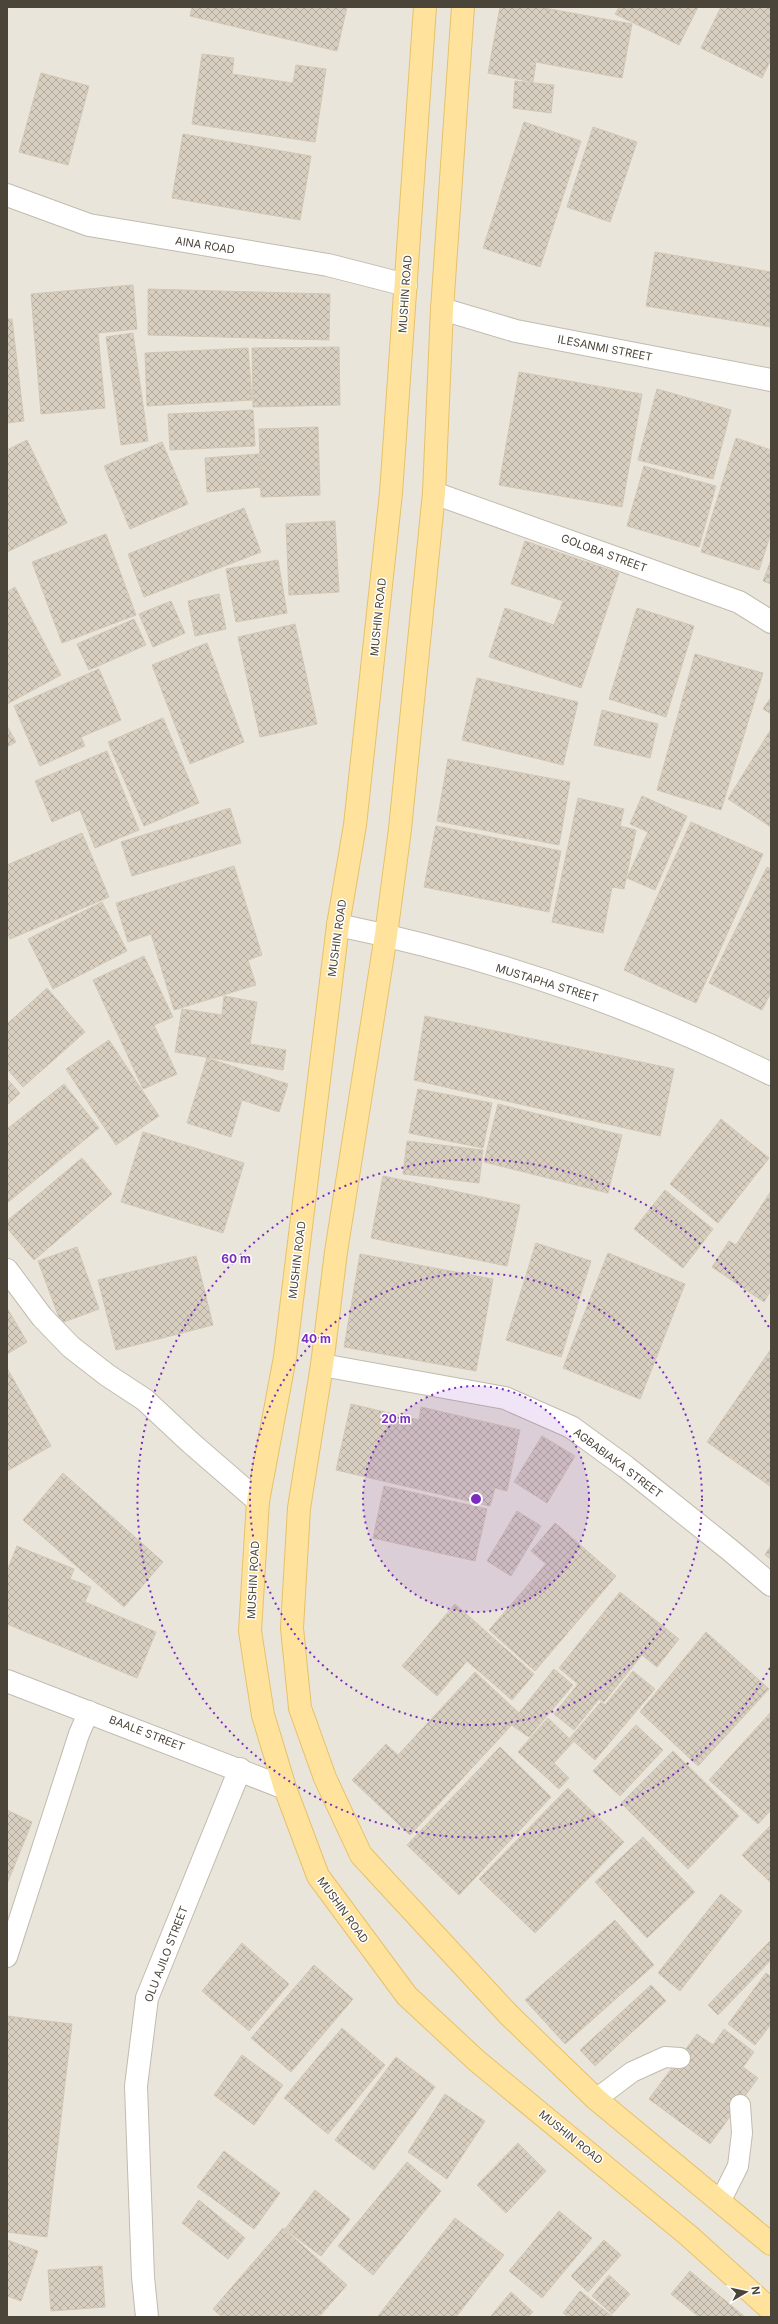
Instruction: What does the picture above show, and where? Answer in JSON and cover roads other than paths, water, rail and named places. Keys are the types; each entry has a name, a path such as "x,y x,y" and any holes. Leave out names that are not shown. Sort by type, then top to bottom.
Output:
{"main road":[{"name":"MUSHIN ROAD","path":"425,7 391,493 355,826 338,925 285,1357 258,1501 250,1631 264,1715 285,1788 318,1876 407,1996 477,2061 682,2230 771,2310"},
{"path":"463,7 442,309 434,492 400,828 386,935 336,1252 322,1365 299,1508 292,1628 300,1708 325,1778 361,1855 509,2015 596,2099 771,2244"}],"street":[{"name":"AINA ROAD","path":"7,195 89,225 328,265 406,286"},
{"name":"ILESANMI STREET","path":"442,309 516,331 771,380"},
{"name":"GOLOBA STREET","path":"434,492 740,602 771,622"},
{"name":"MUSTAPHA STREET","path":"338,925 386,935 578,990 704,1041 771,1074"},
{"path":"7,1270 42,1317 71,1347 107,1375 145,1400 191,1443 258,1501"},
{"name":"AGBABIAKA STREET","path":"322,1365 505,1398 571,1427 656,1491 771,1585"},
{"name":"BAALE STREET","path":"7,1681 240,1769 285,1788"},
{"name":"OLU AJILO STREET","path":"147,2317 143,2276 136,2086 147,1998 240,1769"}],"lane":[{"path":"7,1957 79,1734 89,1711"},
{"path":"596,2099 632,2072 665,2057 680,2058"},
{"path":"720,2202 738,2166 742,2134 740,2105"}]}
